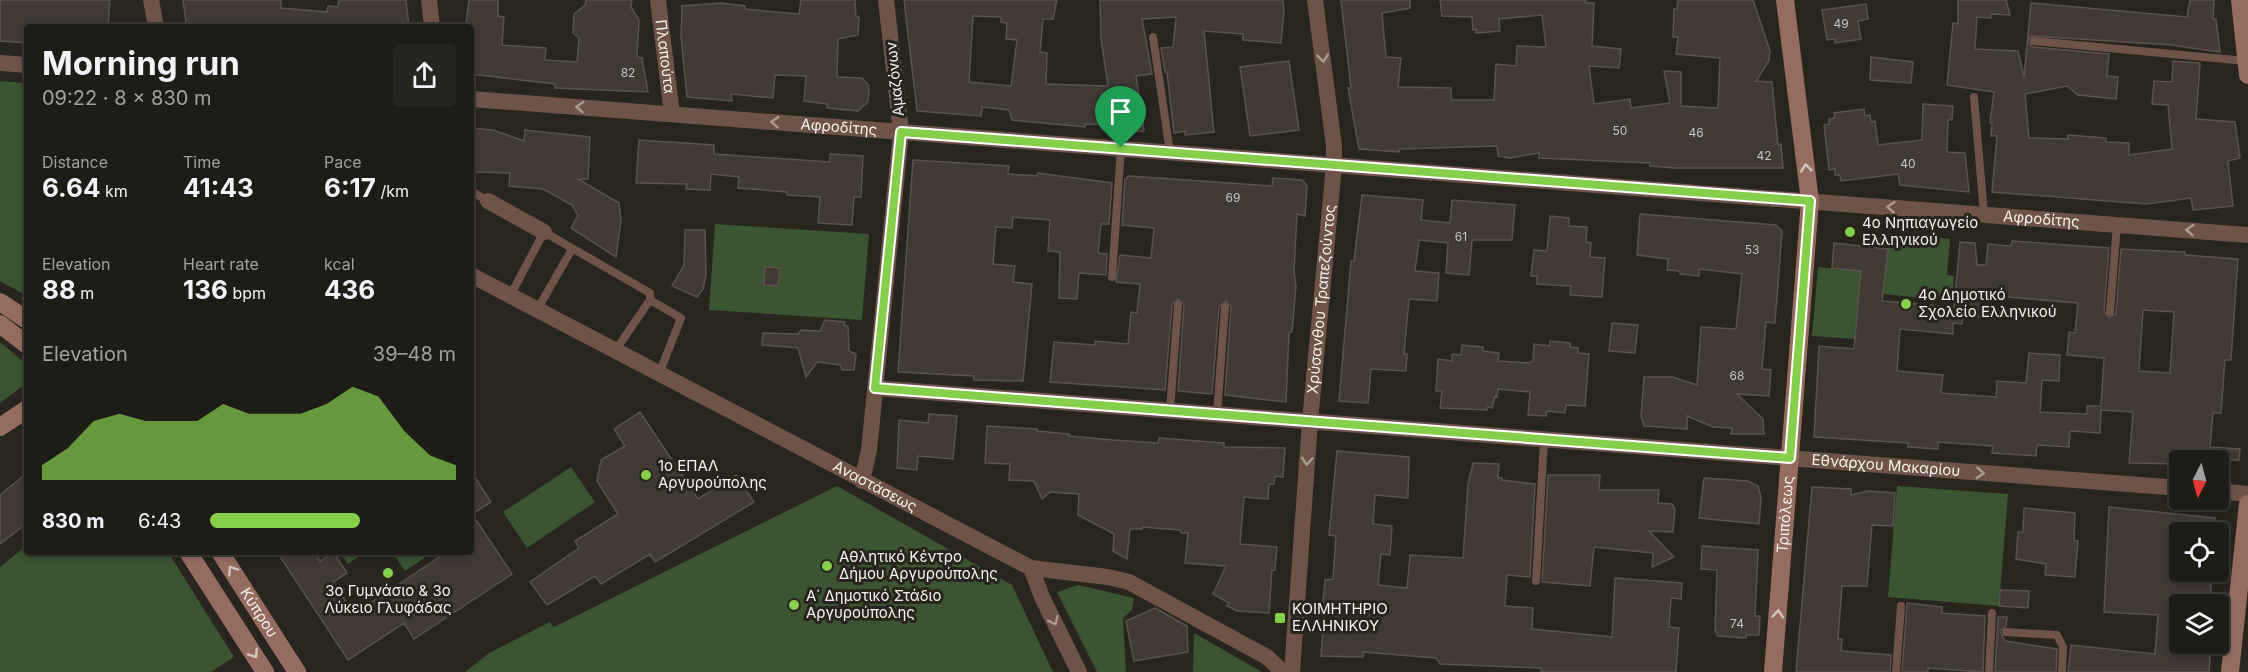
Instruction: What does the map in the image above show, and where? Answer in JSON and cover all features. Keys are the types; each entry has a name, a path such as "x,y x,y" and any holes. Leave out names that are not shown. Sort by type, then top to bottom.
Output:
{"street":[{"path":"151,0 155,24"},
{"path":"429,0 432,24"},
{"name":"Πλαπούτα","path":"658,0 672,114"},
{"name":"Αμαζόνων","path":"862,481 869,450 901,132 886,0"},
{"name":"Χρύσανθου Τραπεζούντος","path":"1292,672 1310,421 1334,165 1334,146 1315,0"},
{"name":"Τριπόλεως","path":"1773,672 1810,201 1785,0"},
{"path":"2240,0 2247,68"},
{"path":"0,63 24,65"},
{"name":"Αφροδίτης","path":"474,99 2248,235"},
{"path":"488,201 544,232"},
{"name":"Αναστάσεως","path":"474,277 1031,568 1107,577 1129,582 1267,657 1283,672"},
{"path":"0,302 24,318"},
{"path":"0,324 24,343"},
{"name":"Εθνάρχου Μακαρίου","path":"875,388 2169,487"},
{"path":"0,427 24,411"},
{"path":"2229,492 2248,494"},
{"path":"2230,672 2248,504"},
{"name":"Κύπρου","path":"190,555 265,672"},
{"name":"Κύπρου","path":"222,555 297,672"},
{"path":"1031,568 1042,597 1079,672"}],"lane":[{"path":"1153,38 1170,152"},
{"path":"2034,41 2247,68"},
{"path":"1974,97 1984,214"},
{"path":"1112,277 1121,148"},
{"path":"474,193 488,201"},
{"path":"2110,312 2117,225"},
{"path":"510,296 544,232 650,293 650,300 614,351"},
{"path":"537,310 572,249"},
{"path":"650,300 681,318 659,375"},
{"path":"1170,410 1178,305"},
{"path":"1216,414 1224,307"},
{"path":"1536,581 1544,439"},
{"path":"1896,672 1901,606"},
{"path":"1989,672 1992,613"},
{"path":"2006,632 2057,635 2063,647 2062,672"}],"green space":[{"path":"0,81 24,83 24,294 0,281"},
{"path":"715,224 869,234 862,320 709,310"},
{"path":"1889,233 1950,239 1947,275 1954,276 1953,288 1934,299 1883,294"},
{"path":"1818,267 1862,271 1855,339 1812,336"},
{"path":"0,342 24,362 24,385 0,403"},
{"path":"571,467 595,502 527,548 503,512"},
{"name":"Αθλητικό Κέντρο Δήμου Αργυρούπολης","path":"837,486 1012,585 1053,672 465,672 489,653 550,622 554,627"},
{"path":"1897,486 2008,494 1999,606 1888,597"},
{"path":"24,547 24,555 170,555 234,657 211,672 0,672 0,567"},
{"path":"342,555 361,555 348,564"},
{"path":"394,555 429,555 405,571"},
{"path":"1078,585 1134,598 1132,610 1123,618 1126,672 1097,672 1057,592"},
{"path":"1194,633 1262,672 1193,672"}],"building":[{"path":"0,0 110,0 108,24 24,24 24,43 0,41"},
{"path":"183,0 281,0 281,8 327,12 328,6 338,7 339,0 406,0 409,24 189,24 186,22"},
{"path":"469,0 498,0 498,16 504,17 502,45 546,48 545,60 577,62 579,38 573,33 574,14 585,5 586,0 632,0 631,7 639,20 637,57 642,58 648,92 555,88 555,84 474,74 474,24 466,24"},
{"path":"801,0 855,0 856,17 859,17 858,35 838,39 837,77 862,78 869,86 868,102 858,111 827,108 827,104 804,101 806,76 775,75 773,98 731,94 732,101 687,97 681,36 682,6 721,3 745,6 744,9 799,14"},
{"path":"904,0 1057,0 1053,19 1043,19 1040,52 1047,53 1046,84 1108,86 1101,39 1100,0 1283,0 1281,43 1243,40 1243,34 1204,31 1214,132 1185,135 1185,131 1174,133 1167,72 1165,72 1161,48 1173,47 1176,17 1142,19 1152,74 1136,76 1144,131 1130,132 1129,126 1085,124 1085,127 1012,120 1009,110 982,107 981,116 917,111","holes":["973,16 1001,17 1001,22 1007,23 1006,39 1017,40 1011,86 969,82"]},
{"path":"1341,0 1410,0 1410,8 1382,13 1386,57 1401,58 1398,87 1451,88 1451,100 1494,100 1496,64 1516,66 1517,46 1546,47 1542,15 1499,19 1500,31 1476,33 1476,29 1473,30 1472,17 1442,16 1440,0 1586,0 1585,3 1594,3 1592,46 1621,49 1619,68 1589,66 1594,104 1630,99 1631,108 1670,103 1664,71 1681,72 1681,106 1718,108 1720,58 1676,54 1678,37 1673,37 1674,9 1677,9 1678,0 1753,0 1770,51 1769,61 1756,81 1772,82 1778,145 1781,144 1783,168 1674,168 1650,166 1650,163 1539,158 1539,153 1510,158 1498,156 1497,146 1400,149 1399,152 1359,149 1348,88 1351,88"},
{"path":"1958,0 2006,0 2010,15 1991,14 1991,18 1977,17 1975,49 2018,51 2024,77 2031,3 2187,17 2190,0 2214,0 2213,19 2216,19 2220,52 2171,45 2031,36 2028,41 2033,47 2109,54 2107,76 2118,77 2116,99 2078,95 2067,86 2025,94 2029,138 2068,139 2068,135 2106,138 2106,142 2129,143 2129,155 2172,149 2168,105 2152,104 2154,81 2172,82 2173,61 2200,63 2196,119 2235,122 2240,158 2228,161 2233,206 2193,210 2191,198 2146,204 1992,192 1997,136 1991,136 1992,123 1990,122 1994,92 1947,85 1953,23 1958,24"},
{"path":"1866,4 1868,19 1858,21 1861,39 1835,43 1835,39 1827,40 1822,10"},
{"path":"1871,57 1913,62 1911,83 1870,80"},
{"path":"1289,61 1299,130 1250,136 1240,67"},
{"path":"1923,104 1953,106 1952,120 1948,120 1947,152 1965,153 1969,192 1900,185 1898,174 1841,181 1840,175 1835,175 1835,169 1829,170 1824,125 1829,124 1829,119 1835,118 1834,113 1864,109 1865,116 1870,115 1871,122 1875,121 1878,145 1922,140"},
{"path":"474,128 493,130 524,141 525,130 590,137 588,179 578,179 619,203 621,220 616,257 571,228 578,216 572,205 543,189 509,186 510,173 474,172"},
{"path":"639,140 714,145 714,154 830,162 830,154 863,156 861,197 854,197 852,225 818,223 820,197 738,188 739,177 711,174 710,190 686,189 687,184 636,183"},
{"path":"913,160 1009,166 1008,174 1037,176 1038,173 1112,183 1109,224 1101,224 1098,253 1107,254 1106,275 1079,273 1077,299 1059,298 1060,252 1048,251 1050,220 1013,217 1012,228 996,227 993,264 1015,266 1013,282 1032,284 1023,381 974,380 974,376 898,372"},
{"path":"1129,176 1272,186 1273,178 1302,180 1307,186 1305,216 1297,214 1294,271 1296,287 1292,332 1289,332 1286,402 1225,395 1231,307 1226,301 1219,307 1212,394 1178,391 1184,305 1178,299 1172,305 1165,390 1050,382 1054,342 1095,345 1095,341 1128,344 1131,312 1137,313 1140,284 1116,282 1120,255 1151,258 1154,228 1122,225 1125,179"},
{"path":"1362,195 1423,200 1421,220 1450,223 1452,200 1515,205 1512,240 1472,240 1469,275 1446,273 1448,243 1419,240 1415,271 1439,273 1437,301 1409,299 1404,354 1407,354 1406,371 1371,369 1368,403 1339,401 1351,261 1354,261"},
{"path":"1640,214 1776,225 1782,231 1775,323 1766,322 1762,369 1771,370 1769,396 1737,394 1763,419 1764,434 1731,434 1732,428 1713,427 1687,416 1687,429 1644,426 1641,416 1644,377 1673,377 1697,385 1701,327 1736,329 1742,274 1699,269 1699,276 1680,274 1680,271 1667,270 1668,259 1637,255"},
{"path":"1550,216 1569,218 1569,226 1587,227 1586,242 1591,243 1590,257 1605,258 1602,297 1570,295 1571,286 1537,284 1537,276 1531,276 1534,250 1547,251"},
{"path":"685,230 705,230 706,276 703,289 697,297 672,286 684,265"},
{"path":"2012,241 2109,248 2104,311 2110,318 2116,313 2121,249 2185,252 2185,255 2238,259 2231,360 2225,360 2221,413 2213,413 2210,447 2240,449 2239,460 2229,460 2229,450 2169,450 2169,464 2129,463 2133,412 2101,410 2100,433 2070,431 2069,447 2037,445 2036,456 1992,453 1993,446 1938,442 1938,449 1908,447 1908,443 1814,437 1819,346 1854,349 1861,271 1832,268 1834,243 1888,249 1882,301 1954,307 1960,242 1975,243 1977,265 1986,265 1988,244 2011,246","holes":["1983,295 2078,303 2075,333 2069,332 2067,355 2104,358 2101,406 2087,406 2087,414 2040,412 2042,380 2059,381 2060,355 2029,353 2026,383 1997,381 1996,397 1941,393 1943,375 1897,371 1900,329 1953,334 1953,323 1962,324 1963,316 1982,317","2143,310 2174,312 2170,373 2139,371"]},
{"path":"765,267 780,268 778,286 764,285"},
{"path":"825,320 845,322 844,325 848,326 849,351 856,354 854,370 842,370 840,365 817,362 806,377 798,348 762,345 763,333 798,334 801,330 820,331"},
{"path":"1612,323 1638,325 1635,353 1609,351"},
{"path":"1550,341 1570,343 1570,347 1578,348 1578,353 1589,354 1585,406 1566,405 1565,413 1547,411 1546,416 1528,415 1530,392 1498,389 1492,408 1488,407 1487,410 1440,408 1442,391 1436,391 1438,359 1452,361 1452,354 1461,355 1462,345 1483,347 1483,351 1499,353 1498,361 1529,363 1533,361 1534,344 1550,346"},
{"path":"640,412 698,499 736,475 754,502 655,562 650,554 601,584 595,576 547,605 530,582 579,548 575,541 618,514 597,481 601,460 625,446 614,429"},
{"path":"929,414 957,416 953,459 918,456 917,470 897,468 899,420 928,423"},
{"path":"987,426 1037,429 1037,431 1069,434 1069,436 1113,440 1158,443 1159,438 1224,443 1224,447 1285,448 1283,477 1275,476 1274,484 1269,484 1268,499 1244,497 1240,544 1277,547 1275,570 1272,570 1269,613 1237,611 1227,606 1229,603 1213,594 1226,566 1185,563 1188,533 1181,533 1180,530 1142,527 1142,529 1130,529 1127,559 1113,551 1114,534 1078,515 1079,494 1050,492 1042,499 1034,481 1009,480 1010,464 985,463"},
{"path":"1337,451 1409,457 1408,498 1375,495 1373,524 1392,526 1390,555 1381,554 1378,585 1407,588 1410,555 1463,558 1468,484 1473,463 1499,464 1498,478 1535,484 1530,577 1507,575 1505,606 1533,608 1532,629 1612,637 1615,578 1682,583 1681,599 1671,598 1669,627 1679,628 1676,672 1541,672 1541,668 1440,664 1436,658 1363,652 1363,657 1321,656 1323,628 1345,606 1323,602 1325,580 1333,579 1336,536 1329,535"},
{"path":"24,475 24,525 0,544 0,495"},
{"path":"1548,475 1600,475 1599,490 1659,490 1658,503 1672,504 1675,509 1673,532 1649,531 1674,557 1652,567 1653,553 1594,547 1590,586 1542,582"},
{"path":"474,476 491,502 474,513"},
{"path":"1704,478 1748,481 1758,486 1761,497 1759,524 1699,518"},
{"path":"1812,487 1851,489 1851,495 1868,491 1895,493 1893,526 1872,525 1867,586 1842,586 1838,639 1842,639 1841,651 1891,655 1890,672 1796,672"},
{"path":"2109,507 2215,518 2215,522 2169,522 2169,582 2211,582 2210,594 2169,594 2169,654 2210,654 2209,672 2068,672 2071,645 2155,654 2158,615 2104,612"},
{"path":"2024,508 2075,513 2074,540 2078,541 2075,577 2045,575 2046,564 2016,559 2018,532 2023,532"},
{"path":"474,517 512,574 414,639 404,623 348,660 279,555 316,555 320,561 335,555 347,573 333,582 354,614 442,555 474,555"},
{"path":"1702,546 1758,550 1755,616 1760,616 1759,635 1746,635 1746,638 1717,636 1715,632 1717,570 1701,569"},
{"path":"2000,590 2029,591 2028,608 1999,606"},
{"path":"1907,603 1942,607 1942,613 1985,616 1983,672 1928,668 1928,672 1902,672"},
{"path":"1155,608 1187,626 1188,652 1134,661 1126,621"},
{"path":"1998,617 2007,617 2006,626 2000,631 2005,641 2057,649 2056,672 1995,672"}],"place":[{"name":"4ο Νηπιαγωγείο Ελληνικού","path":"1850,232"},
{"name":"4ο Δημοτικό Σχολείο Ελληνικού","path":"1906,304"},
{"name":"1o ΕΠΑΛ Αργυρούπολης","path":"646,475"},
{"name":"Αθλητικό Κέντρο Δήμου Αργυρούπολης","path":"827,566"},
{"name":"3ο Γυμνάσιο & 3ο Λύκειο Γλυφάδας","path":"388,573"},
{"name":"Α΄ Δημοτικό Στάδιο Αργυρούπολης","path":"794,605"},
{"name":"ΚΟΙΜΗΤΗΡΙΟ ΕΛΛΗΝΙΚΟΥ","path":"1280,618"}],"route":[{"path":"901,132 1121,148 1810,201 1790,458 875,388 901,132"}]}
